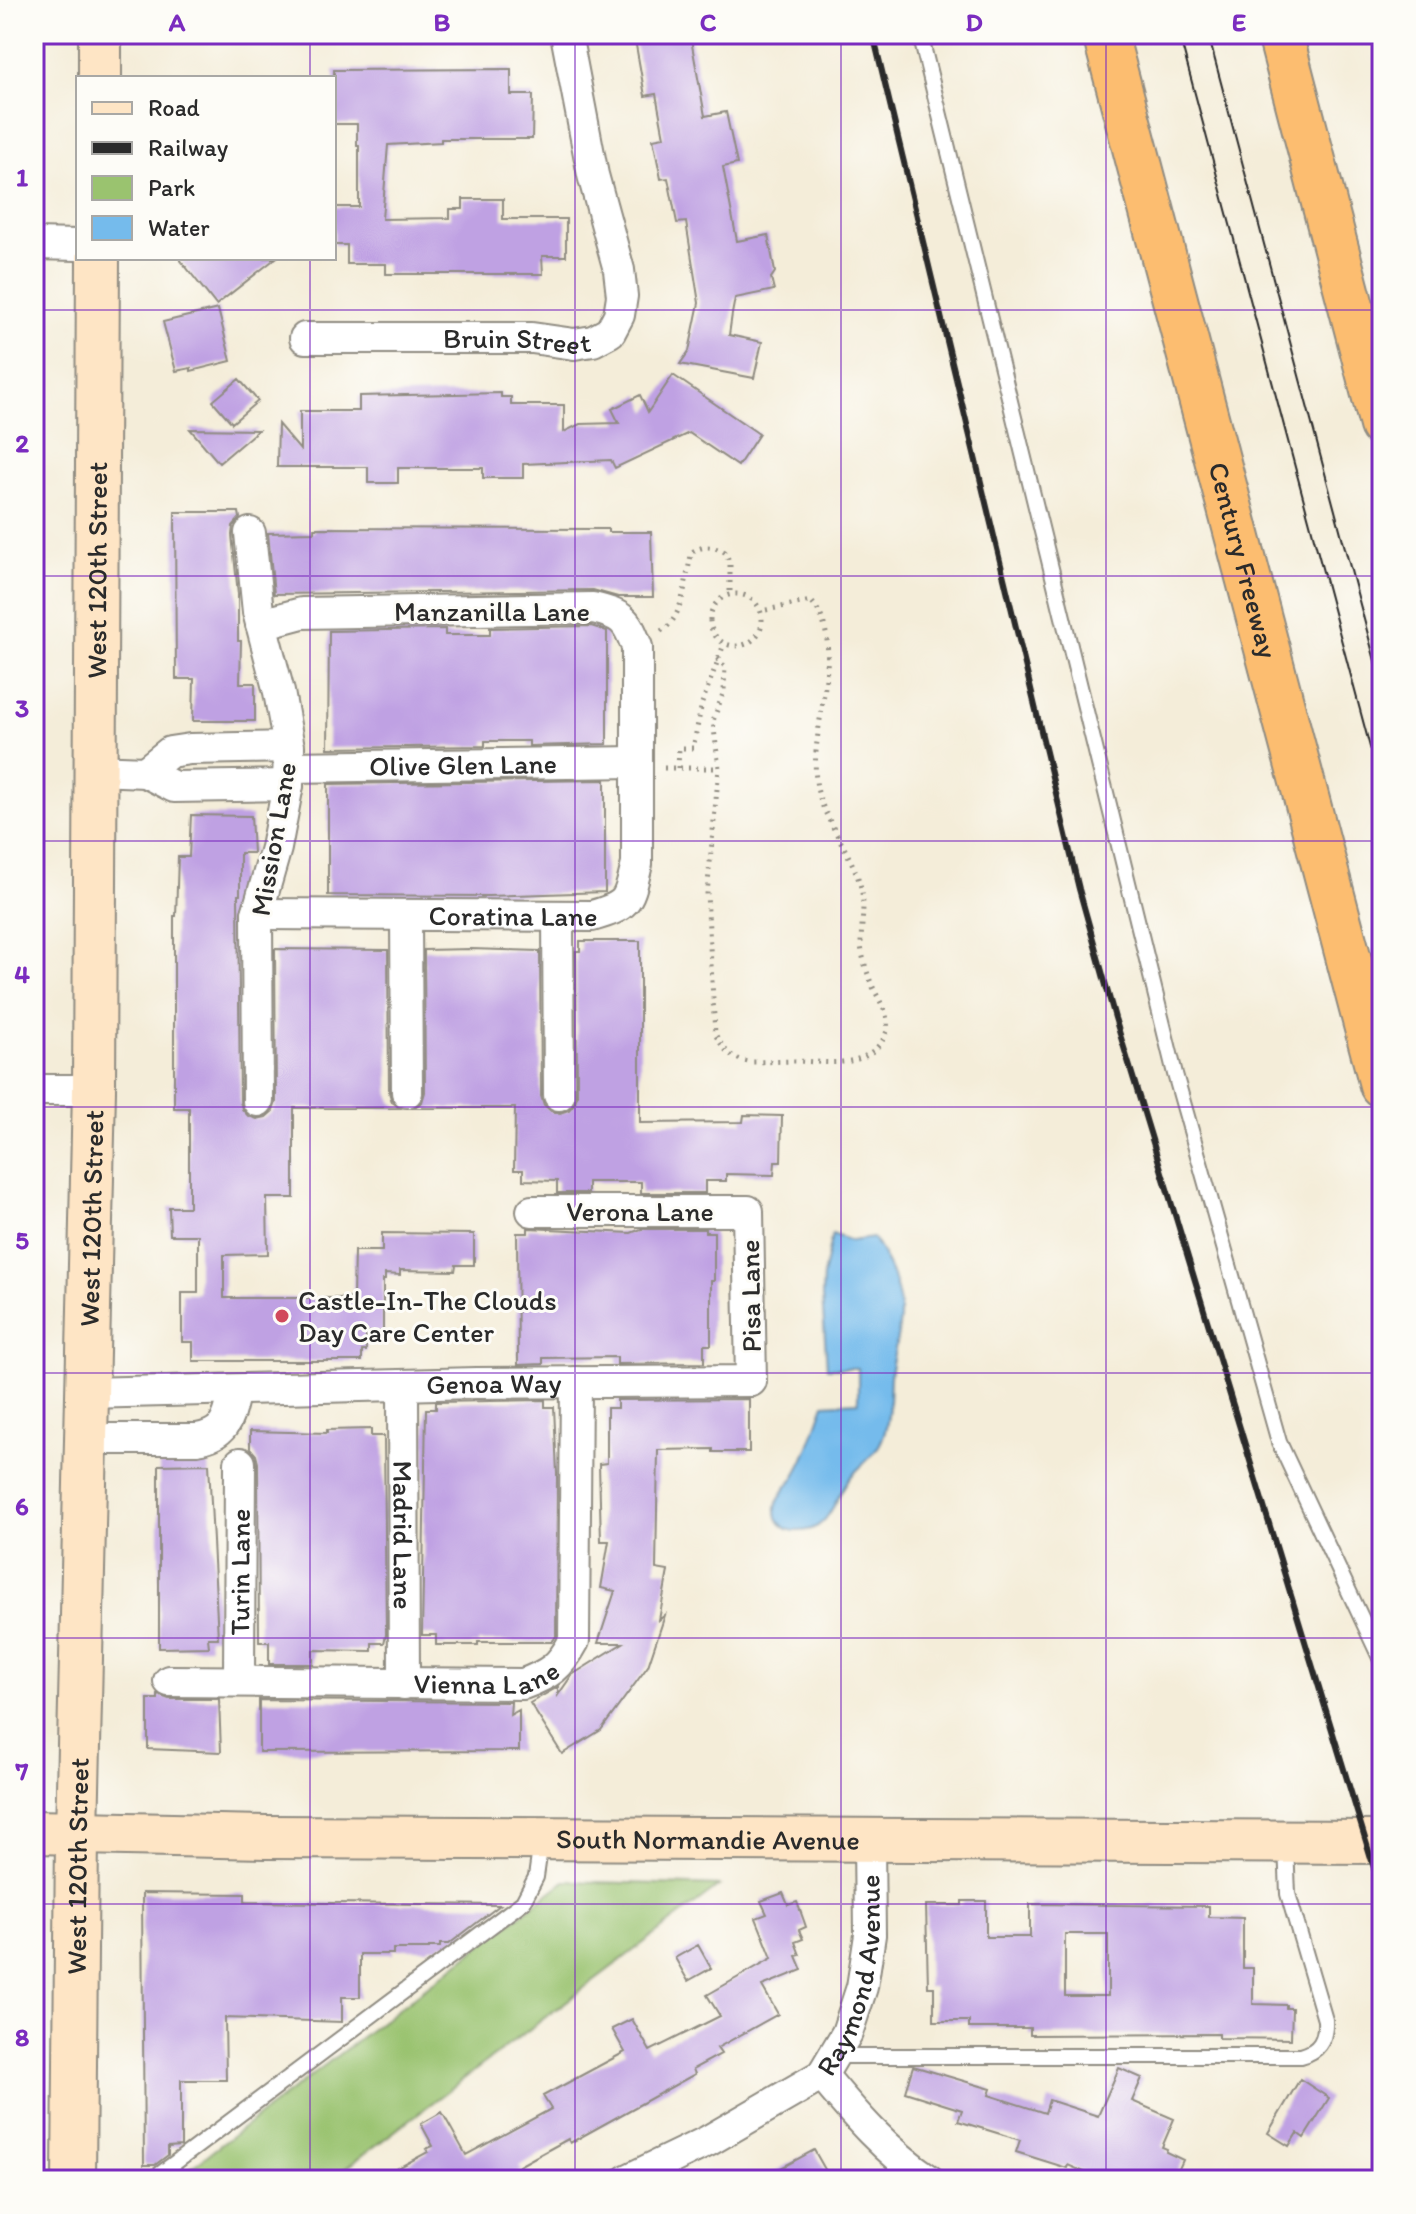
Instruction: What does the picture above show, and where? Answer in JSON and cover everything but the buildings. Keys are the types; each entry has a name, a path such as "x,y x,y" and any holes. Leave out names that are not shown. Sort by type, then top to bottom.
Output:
{"highway":[{"name":"Century Freeway","path":"1105,34 1382,1085"},
{"path":"1280,34 1382,425"}],"street":[{"path":"100,34 100,76"},
{"name":"Bruin Street","path":"305,338 532,338 574,344 593,341 610,332 619,315 622,296 619,270 593,175 566,34"},
{"path":"34,244 76,245"},
{"name":"West 120th Street","path":"74,2180 77,1833 94,1090 98,260"},
{"name":"Mission Lane","path":"250,533 261,624 279,692 288,766 276,848 257,914 258,1101"},
{"name":"Manzanilla Lane","path":"261,624 302,613 593,608 616,613 630,627 634,640"},
{"path":"634,640 637,647 637,765"},
{"name":"Olive Glen Lane","path":"96,770 145,772 170,752 190,749 288,766 637,765"},
{"name":"Coratina Lane","path":"257,914 592,916 618,909 629,894 637,864 637,765"},
{"path":"406,915 407,1092"},
{"path":"558,916 559,1095"},
{"path":"34,1090 94,1090"},
{"name":"Verona Lane","path":"532,1211 748,1211"},
{"name":"Pisa Lane","path":"748,1211 751,1381"},
{"name":"Genoa Way","path":"86,1393 751,1381"},
{"name":"Vienna Lane","path":"169,1681 523,1684 545,1676 563,1661 574,1641 576,1382"},
{"name":"Madrid Lane","path":"403,1385 404,1684"},
{"path":"85,1439 197,1439 213,1436 223,1428 235,1390"},
{"name":"Turin Lane","path":"239,1680 240,1463"},
{"name":"South Normandie Avenue","path":"34,1832 266,1837 1382,1842"},
{"name":"Raymond Avenue","path":"627,2180 708,2141 828,2066 847,2033 862,1987 870,1935 869,1841"},
{"path":"828,2066 855,2114 899,2159 929,2180"}],"lane":[{"path":"920,34 1175,1074 1270,1411 1279,1442 1382,1662"},
{"path":"152,2180 523,1902 536,1877 542,1838"},
{"path":"828,2066 1301,2056 1312,2053 1321,2045 1326,2034 1325,2020 1288,1894 1286,1841"}],"path":[{"path":"634,640 665,630 672,622 692,552 701,547 713,547 725,552 730,563 730,595"},
{"path":"730,595 742,595 754,600 761,611 762,623 758,635 749,644 736,647 724,644 714,635 710,624 718,601 730,595"},
{"path":"717,659 725,666 726,677 713,721 719,768 707,894 715,1034 722,1048 734,1059 749,1062 801,1061 822,1064 846,1062 868,1055 887,1032 888,1016 870,982 861,949 862,888 817,789 816,752 827,635 820,611 811,601 761,611"},
{"path":"678,768 679,748 693,748 702,703 724,644"},
{"path":"637,765 719,768"}],"green space":[{"path":"565,1881 719,1886 330,2180 175,2180"}],"water":[{"path":"832,1234 851,1241 873,1238 896,1286 900,1317 890,1377 888,1415 885,1430 873,1455 849,1479 824,1521 808,1530 792,1531 779,1521 777,1504 803,1460 824,1404 858,1402 858,1368 827,1368 822,1296"}],"tram line":[{"path":"1179,34 1382,792"},
{"path":"1208,34 1382,687"}],"railway":[{"path":"873,34 1079,889 1115,1018 1382,1894"}],"place":[{"name":"Castle-In-The Clouds Day Care Center","path":"282,1316"}]}
